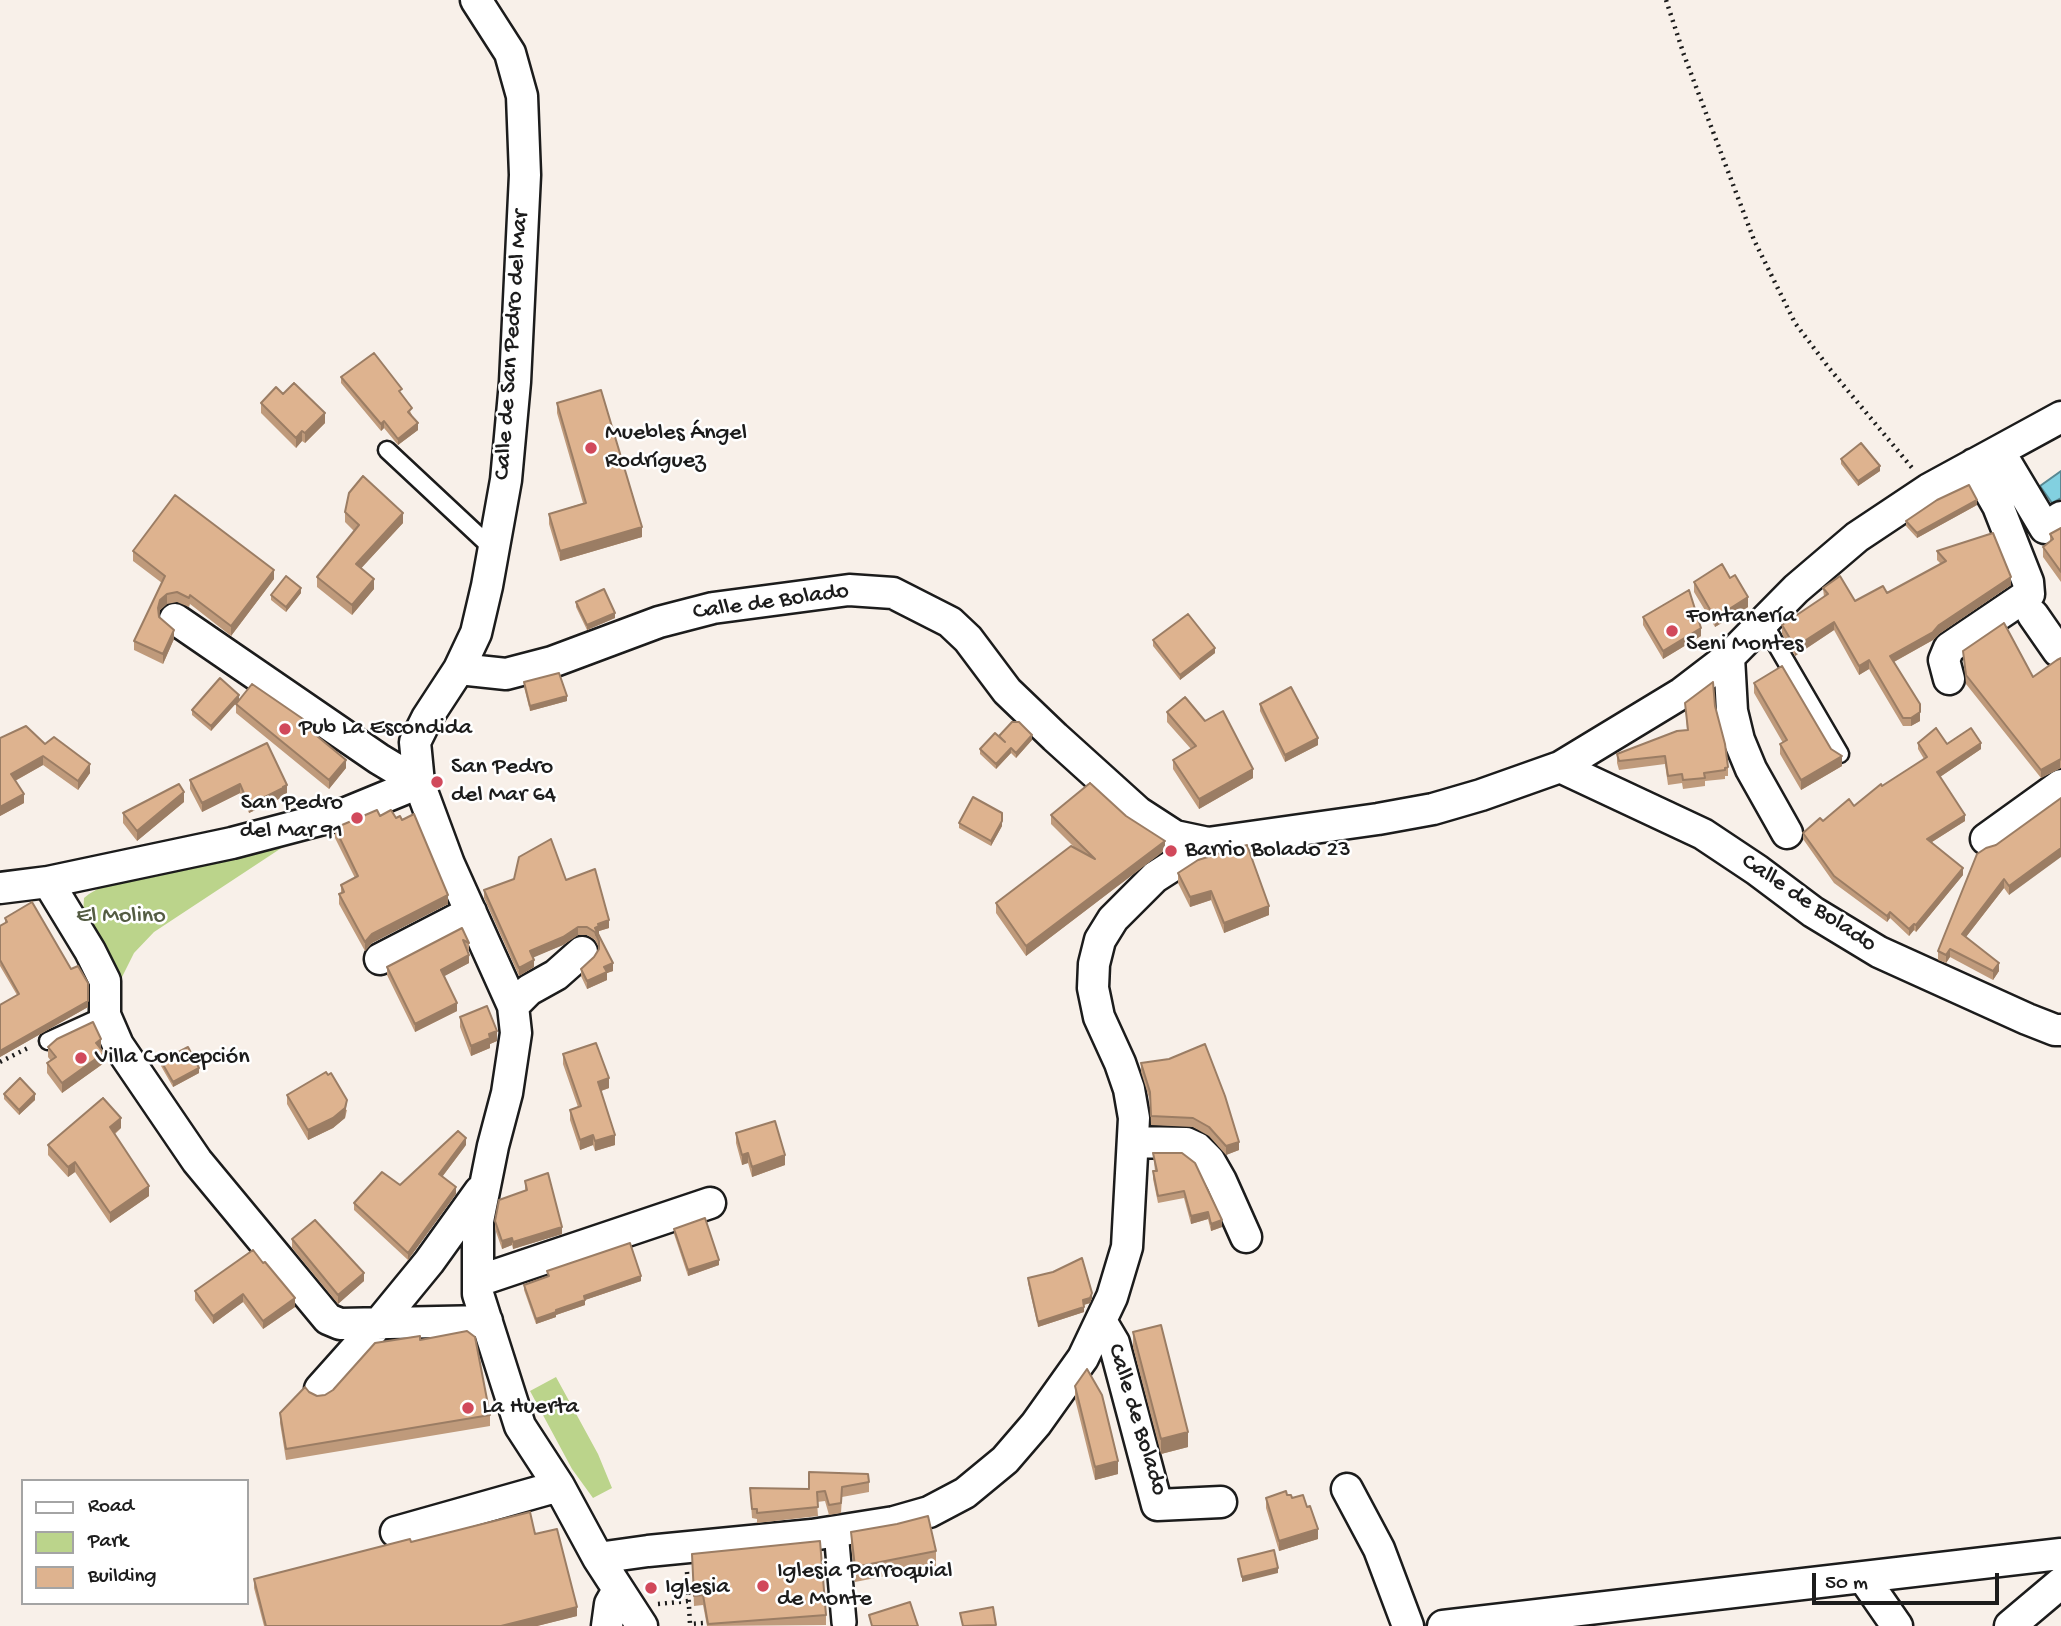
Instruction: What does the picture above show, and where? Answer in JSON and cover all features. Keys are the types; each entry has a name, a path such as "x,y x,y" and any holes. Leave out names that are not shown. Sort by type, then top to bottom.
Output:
{"street":[{"name":"Calle de San Pedro del Mar","path":"475,0 488,15 510,53 522,96 525,140 515,383 506,480 476,633 459,669 427,718 415,742 419,783 449,864 513,1006 516,1033 507,1093 484,1185 478,1221 478,1294 520,1426 559,1486 598,1558 642,1626"},
{"name":"Calle de Bolado","path":"459,669 506,674 552,663 659,622 713,608 849,590 893,593 950,622 968,639 1007,691 1055,737 1138,812 1175,836 1208,843 1378,820 1433,809 1560,767 1682,693 1729,657 1796,589 1857,537 1929,489 2061,417"},
{"path":"1987,457 2045,528 2061,517"},
{"path":"1949,679 1944,660 1949,648 2029,594 2028,582 1998,506 1987,457"},
{"path":"2033,615 2058,651 2061,649"},
{"path":"175,619 379,760 419,783"},
{"name":"Calle de Bolado","path":"1729,657 1732,711 1739,740 1751,769 1787,833"},
{"name":"Calle de Bolado","path":"1560,767 1703,834 1813,912 1879,952 2016,1014 2061,1030"},
{"path":"0,888 48,882 232,843 346,813 419,783"},
{"path":"1986,839 2061,785"},
{"name":"Calle de Bolado","path":"598,1558 835,1531 894,1522 929,1512 965,1493 1005,1460 1036,1424 1083,1358 1121,1273 1127,1247 1134,1118 1129,1089 1099,1017 1093,988 1094,964 1100,940 1113,919 1155,877 1208,843"},
{"path":"48,882 105,981 105,1015 118,1045 197,1161 328,1319 340,1324 487,1321"},
{"path":"380,959 471,912"},
{"path":"513,1006 529,990 556,975 582,952"},
{"path":"1134,1142 1186,1143 1197,1148 1209,1160 1221,1181 1246,1237"},
{"name":"Calle de San Pedro del Mar","path":"320,1389 429,1262 484,1185"},
{"path":"478,1281 710,1203"},
{"name":"Calle de Bolado","path":"1101,1321 1114,1343 1157,1505 1221,1502"},
{"path":"396,1532 559,1486"},
{"path":"1347,1489 1379,1549 1408,1626"},
{"path":"835,1531 844,1622"},
{"path":"1443,1626 2061,1554"},
{"path":"1863,1577 1897,1626"},
{"path":"2010,1626 2061,1583"},
{"path":"607,1626 610,1604 618,1590"}],"lane":[{"path":"387,450 494,549"},
{"path":"1763,622 1840,754"},
{"path":"48,1041 105,1015"}],"path":[{"path":"1666,0 1754,240 1795,323 1929,489"},
{"path":"0,1062 26,1048 48,1041"},
{"path":"685,1547 690,1623 704,1623 704,1626"}],"green space":[{"name":"El Molino","path":"286,845 154,932 134,953 117,987 83,916 84,898 101,887"},
{"path":"556,1377 598,1454 612,1488 593,1498 572,1469 530,1391"}],"water":[{"path":"2061,471 2061,498 2052,503 2040,486"}],"building":[{"path":"374,353 402,389 399,391 412,408 408,412 418,423 398,439 384,421 381,424 341,377"},
{"path":"294,383 325,413 296,438 261,403 276,387 283,394"},
{"name":"Muebles Ángel Rodríguez","path":"601,390 642,527 560,551 549,514 586,503 557,403"},
{"path":"1861,443 1880,466 1858,481 1841,459"},
{"path":"363,476 403,513 356,564 374,579 352,605 317,577 359,525 345,512 349,493"},
{"path":"1969,485 1977,500 1917,533 1906,521 1937,500"},
{"path":"175,495 274,570 231,626 190,595 189,598 177,592 167,594 160,600 159,617 174,630 163,654 134,641 165,576 133,551"},
{"path":"2061,528 2061,572 2043,547 2053,539 2050,534"},
{"path":"1993,533 2011,577 1939,625 1933,632 1890,656 1920,704 1920,712 1911,718 1903,718 1869,660 1859,666 1834,622 1795,647 1782,625 1828,594 1823,588 1840,576 1855,601 1883,586 1887,593 1946,561 1937,551"},
{"path":"1722,564 1730,578 1735,575 1748,597 1715,618 1694,582"},
{"path":"286,576 301,588 286,607 271,595"},
{"path":"604,589 615,613 587,625 576,602"},
{"name":"Fontanería Seni Montes","path":"1689,590 1701,628 1663,651 1643,617"},
{"path":"1188,614 1215,648 1180,675 1153,640"},
{"path":"2004,623 2033,677 2061,658 2061,759 2041,770 1966,675 1963,651"},
{"path":"1782,666 1831,749 1842,756 1801,780 1780,744 1787,740 1754,683"},
{"path":"559,673 567,696 530,706 524,682"},
{"path":"220,678 239,695 211,726 192,710"},
{"path":"1713,682 1715,706 1725,744 1728,767 1725,770 1704,773 1705,778 1683,780 1682,774 1668,776 1665,756 1619,761 1617,754 1677,731 1688,730 1685,703"},
{"path":"252,684 303,719 300,722 346,760 329,780 236,704"},
{"path":"1291,687 1318,738 1285,755 1260,704"},
{"path":"1185,697 1205,721 1223,711 1253,769 1199,799 1173,760 1196,746 1167,712"},
{"path":"1012,722 1019,722 1032,735 1016,753 1011,748 996,764 980,749 995,733 1005,742 999,736"},
{"path":"26,726 45,744 54,737 90,764 78,781 43,756 11,774 24,794 0,807 0,738"},
{"path":"1936,728 1947,744 1971,728 1981,743 1937,772 1965,815 1927,839 1963,868 1916,925 1909,929 1890,912 1887,916 1834,876 1803,833 1820,818 1823,821 1849,799 1854,806 1881,784 1882,786 1927,757 1918,743"},
{"path":"267,743 287,785 249,805 240,784 202,803 190,780"},
{"path":"1090,783 1126,816 1165,841 1026,946 996,903 1071,846 1095,859 1051,815"},
{"path":"179,784 184,792 137,831 123,813"},
{"path":"973,797 1002,813 1002,821 991,841 959,823"},
{"path":"2061,798 2061,848 2009,886 2004,879 1962,934 1999,963 1993,971 1950,949 1946,955 1938,951 1977,854 1996,845"},
{"path":"377,810 380,816 391,810 396,818 400,816 402,820 414,814 448,895 372,934 365,942 339,894 344,892 341,885 358,876 335,828"},
{"path":"551,839 566,880 595,869 609,920 595,928 613,963 604,967 607,972 587,981 581,969 599,949 595,932 587,927 578,927 563,937 530,951 534,960 519,968 484,890 514,879 519,857"},
{"path":"1247,845 1269,906 1224,923 1211,891 1190,897 1178,873 1198,860"},
{"path":"32,902 71,969 78,966 88,983 88,1001 0,1051 0,1005 19,994 0,960 0,926 7,922 5,918"},
{"path":"462,928 469,943 463,940 469,955 441,970 457,1003 415,1024 387,967"},
{"path":"487,1006 497,1031 489,1034 490,1038 471,1046 460,1017"},
{"path":"93,1022 101,1039 96,1043 104,1053 62,1083 47,1063 56,1057 48,1047 57,1039"},
{"path":"596,1043 609,1078 598,1082 615,1135 595,1141 593,1135 580,1140 570,1110 581,1106 563,1054"},
{"path":"1205,1044 1239,1142 1226,1146 1209,1127 1193,1118 1151,1116 1150,1092 1141,1063 1169,1059"},
{"path":"188,1047 199,1068 173,1082 161,1061"},
{"path":"326,1072 328,1075 331,1073 347,1100 345,1108 333,1118 308,1130 287,1095"},
{"path":"20,1078 35,1094 19,1110 4,1094"},
{"path":"103,1098 121,1118 110,1127 149,1186 110,1213 75,1162 68,1167 48,1145"},
{"path":"775,1121 785,1155 752,1167 748,1153 742,1155 736,1133"},
{"path":"458,1131 466,1138 439,1174 456,1187 408,1253 354,1203 382,1172 400,1185"},
{"path":"1153,1153 1182,1153 1195,1163 1222,1220 1211,1224 1208,1212 1191,1216 1184,1191 1158,1196"},
{"path":"548,1173 562,1227 513,1242 512,1238 502,1241 495,1221 499,1200 527,1190 525,1181"},
{"path":"705,1218 719,1260 688,1270 674,1229"},
{"path":"315,1220 364,1273 338,1295 292,1239"},
{"path":"630,1243 641,1276 584,1296 585,1300 536,1319 524,1285 549,1276 547,1271"},
{"path":"253,1250 295,1298 263,1321 243,1294 213,1316 195,1291"},
{"path":"1082,1258 1092,1293 1090,1298 1083,1300 1084,1307 1038,1322 1028,1278 1053,1272"},
{"path":"1161,1325 1188,1432 1161,1439 1133,1332"},
{"path":"467,1331 475,1337 490,1415 286,1449 280,1413 305,1387 317,1396 333,1390 375,1343 420,1336 420,1340"},
{"path":"1087,1369 1102,1395 1118,1461 1095,1467 1075,1386"},
{"path":"809,1472 868,1474 869,1482 842,1487 841,1503 829,1505 825,1491 817,1492 818,1507 757,1513 757,1509 752,1509 750,1488 809,1489"},
{"path":"1286,1491 1292,1498 1303,1495 1318,1529 1279,1541 1266,1498"},
{"path":"530,1512 535,1534 557,1529 577,1607 501,1626 266,1626 254,1579"},
{"path":"928,1516 936,1551 855,1567 851,1532"},
{"name":"Iglesia Parroquial de Monte","path":"820,1541 826,1615 708,1624 703,1595 694,1596 692,1554"},
{"path":"1274,1550 1278,1568 1242,1577 1238,1559"},
{"path":"910,1602 918,1626 872,1626 869,1615"},
{"path":"993,1607 996,1625 963,1626 960,1613"}],"place":[{"name":"Muebles Ángel Rodríguez","path":"591,448"},
{"name":"Fontanería Seni Montes","path":"1672,631"},
{"name":"Pub La Escondida","path":"285,729"},
{"name":"San Pedro del Mar 64","path":"437,782"},
{"name":"San Pedro del Mar 91","path":"357,818"},
{"name":"Barrio Bolado 23","path":"1171,851"},
{"name":"Villa Concepción","path":"81,1058"},
{"name":"La Huerta","path":"468,1408"},
{"name":"Iglesia Parroquial de Monte","path":"763,1586"},
{"name":"Iglesia","path":"651,1588"}]}
